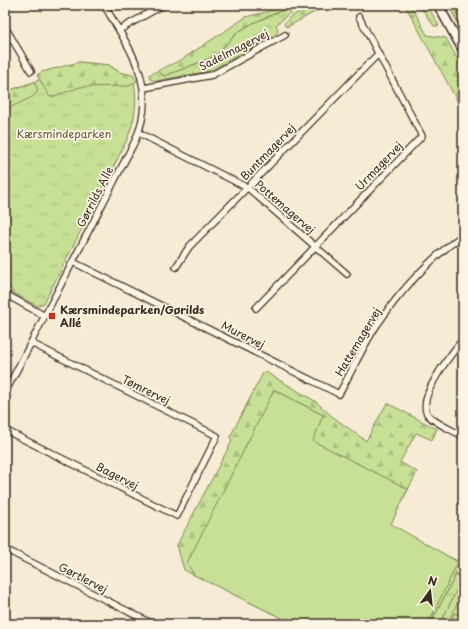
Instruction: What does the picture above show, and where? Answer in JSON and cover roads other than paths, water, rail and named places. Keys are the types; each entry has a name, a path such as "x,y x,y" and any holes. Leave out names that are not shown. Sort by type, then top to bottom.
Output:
{"main road":[{"path":"438,5 463,50"}],"street":[{"name":"Gørrilds Alle","path":"5,394 139,133 143,116 144,88 137,62 104,5"},
{"path":"119,30 163,5"},
{"name":"Urmagervej","path":"256,308 314,246 422,136 359,17"},
{"path":"5,27 31,71"},
{"name":"Sadelmagervej","path":"144,88 212,75 285,34"},
{"name":"Buntmagervej","path":"176,267 189,247 378,54"},
{"name":"Pottemagervej","path":"139,133 248,188 347,274"},
{"name":"Hattemagervej","path":"339,394 377,326 412,279 437,254 463,234"},
{"name":"Murervej","path":"73,262 339,394"},
{"path":"5,294 45,316"},
{"path":"463,339 449,357 426,397 424,405 429,416 463,436"},
{"name":"Tømrervej","path":"31,343 217,436 199,472"},
{"name":"Bagervej","path":"5,430 177,516 199,472"},
{"name":"Gørtlervej","path":"5,549 152,624"}],"place":[{"name":"Kærsmindeparken/Gørilds Allé","path":"52,316"}],"park label":[{"name":"Kærsmindeparken","path":"64,134"}]}
